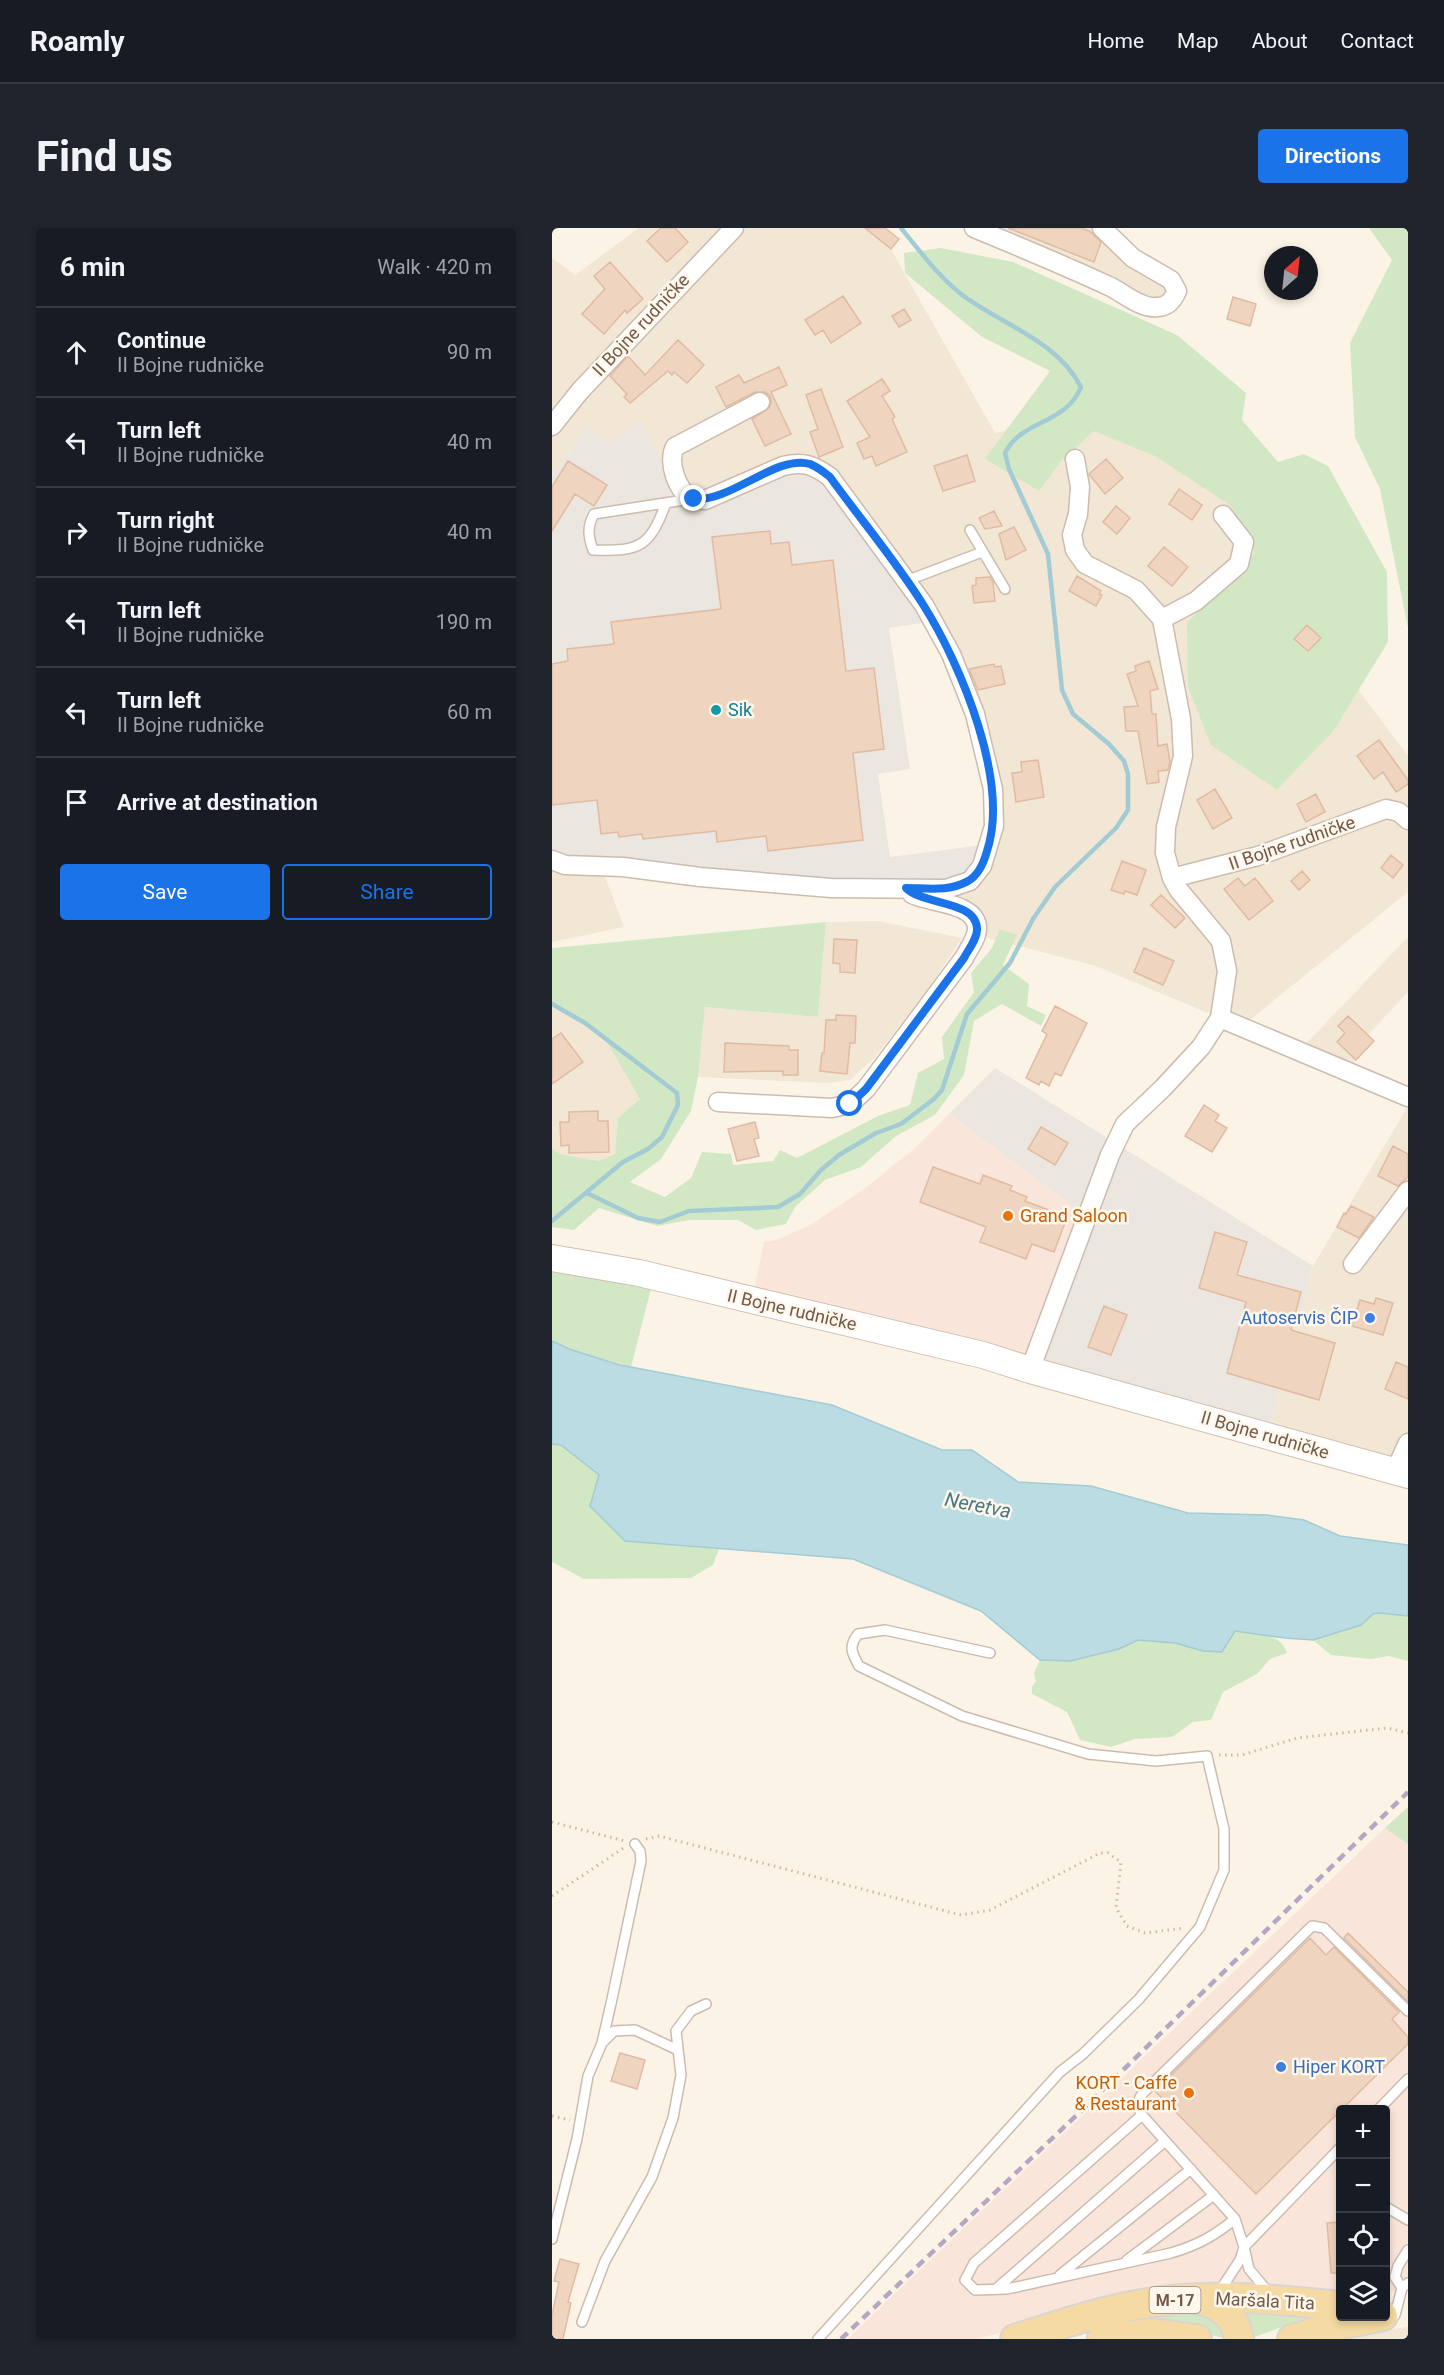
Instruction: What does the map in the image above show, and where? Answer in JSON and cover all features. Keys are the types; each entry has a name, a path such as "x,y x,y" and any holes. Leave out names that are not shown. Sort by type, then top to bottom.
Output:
{"main road":[{"name":"Maršala Tita","path":"1015,2339 1116,2310 1161,2301 1207,2298 1274,2300 1336,2306"},
{"path":"1207,2298 1224,2309 1234,2323 1239,2339"},
{"path":"1292,2339 1395,2307"},
{"name":"M-17","path":"1116,2338 1153,2332 1197,2339"}],"street":[{"name":"II Bojne rudničke","path":"552,426 580,391 734,228"},
{"path":"974,228 1155,308 1165,306 1174,299 1177,291 1171,280 1133,258 1102,228"},
{"path":"552,860 565,865 623,867 700,877 831,888 946,889 970,881 982,867 994,825 993,789 975,714 951,654 924,605 830,477 810,464 797,463 783,466 705,500 694,499 684,491 671,463 671,454 675,447 760,402"},
{"path":"1030,1370 1110,1155 1125,1124 1201,1047 1220,1018 1227,971 1221,941 1178,889 1172,878 1165,853 1166,827 1183,756 1180,719 1162,619 1136,590 1085,564 1075,550 1072,535 1078,514 1080,487 1075,459"},
{"path":"1162,619 1196,601 1239,564 1244,542 1222,515"},
{"name":"II Bojne rudničke","path":"1172,878 1258,856 1386,809 1399,812 1408,820"},
{"path":"718,1102 832,1108 850,1104 866,1089 964,958 978,927 973,916 960,908 917,897 906,888"},
{"path":"1220,1018 1408,1097"},
{"path":"1353,1264 1408,1191"},
{"name":"II Bojne rudničke","path":"552,1258 646,1275 983,1355 1401,1473 1408,1443"}],"lane":[{"path":"666,502 656,528 643,544 609,551 593,550 588,532 594,514 666,502 694,499"},
{"path":"970,530 1005,589"},
{"path":"906,580 982,552"},
{"path":"818,2339 1060,2072 1083,2054 1139,1999 1200,1926 1224,1870 1224,1829 1207,1755 1156,1761 1088,1754 962,1716 859,1666 851,1651 851,1643 858,1634 885,1630 990,1653"},
{"path":"552,2239 580,2122 588,2076 602,2043 641,1861 640,1851 635,1844"},
{"path":"1274,2300 1249,2269 1235,2219 1142,2115 1138,2108 1138,2100 1312,1926 1324,1928 1408,2011"},
{"path":"582,2322 605,2261 652,2177 673,2118 681,2075 676,2031 691,2011 706,2004"},
{"path":"602,2043 614,2031 635,2030 678,2050"},
{"path":"1382,2105 1408,2079"},
{"path":"1142,2115 974,2264 965,2280 975,2290 1007,2289 1124,2263 1190,2247 1213,2237 1235,2219"},
{"path":"996,2289 1166,2141"},
{"path":"1207,2298 1240,2260 1244,2247 1336,2153"},
{"path":"1057,2278 1191,2169"},
{"path":"1124,2263 1214,2195"},
{"path":"1390,2209 1408,2220"},
{"path":"1395,2307 1395,2277 1398,2266 1408,2250"}],"path":[{"path":"1207,1755 1242,1755 1297,1738 1388,1728 1408,1734"},
{"path":"552,1821 635,1844"},
{"path":"552,1896 621,1849 659,1836 960,1915 990,1910 1100,1853 1108,1853 1121,1862 1116,1908 1127,1926 1145,1933 1200,1926"},
{"path":"552,2116 580,2122"}],"shaded area":[{"path":"639,228 879,228 995,433 1097,407 1197,434 1354,684 1408,756 1408,892 1241,1027 1096,966 976,935 946,889 994,826 975,714 924,605 703,511 694,514 587,427 552,476 552,258 575,275"},
{"path":"974,228 1102,228 1171,280 1165,306"},
{"path":"639,423 694,514 703,511 705,500 810,464 929,622 889,628 910,769 878,774 890,857 990,844 982,866 946,889 552,860 552,476 587,427 608,443"},
{"path":"552,860 601,866 624,927 552,942"},
{"path":"878,921 962,938 929,988 875,1057 850,1080 827,1083 698,1077 705,1007 818,1017 826,922"},
{"path":"1408,937 1408,992 1368,1035 1374,1041 1346,1071 1299,1051"},
{"path":"552,1004 585,1023 677,1093 552,1221"},
{"path":"995,1068 1313,1266 1267,1436 1030,1370 1087,1216 949,1114"},
{"path":"1408,1106 1408,1475 1267,1436 1313,1266"},
{"path":"949,1114 1088,1216 1030,1370 752,1300 764,1242 776,1240 810,1225 864,1189 915,1148"},
{"path":"1385,1828 1408,1844 1408,2291 1390,2291 1390,2105 1336,2105 1336,2292 1140,2298 976,2339 847,2339"},
{"path":"1408,2327 1408,2339 1346,2339 1370,2332"}],"green space":[{"path":"1369,228 1408,228 1408,628 1380,489 1355,437 1350,343 1392,260"},
{"path":"941,248 1013,262 1177,335 1246,393 1242,420 1278,462 1304,454 1328,466 1387,572 1388,642 1334,730 1277,790 1211,745 1188,687 1187,623 1255,553 1230,505 1155,456 1094,431 1062,460 1039,491 985,459 1050,371 982,337 905,273 904,253"},
{"path":"826,922 818,1017 705,1007 698,1077 691,1111 661,1159 630,1182 665,1197 691,1178 702,1152 731,1154 733,1165 773,1161 780,1150 797,1158 878,1116 910,1105 918,1073 944,1059 942,1037 974,992 971,973 992,948 1000,929 1017,935 1003,965 1029,984 1027,1006 1046,1015 1041,1026 1002,1004 974,1021 964,1075 935,1115 896,1136 861,1167 825,1180 795,1207 786,1224 756,1230 738,1220 689,1220 657,1226 599,1208 574,1230 552,1227 552,1148 559,1154 599,1161 615,1154 618,1118 640,1099 606,1040 585,1023 552,1004 552,948"},
{"path":"552,1258 654,1277 631,1367 569,1349 552,1341"},
{"path":"552,1444 561,1445 600,1475 625,1541 719,1549 713,1565 691,1578 584,1579 552,1562"},
{"path":"1373,1614 1408,1616 1408,1661 1389,1656 1371,1659 1331,1655 1313,1640 1361,1625"},
{"path":"1235,1631 1273,1637 1284,1646 1287,1653 1270,1659 1257,1674 1223,1692 1211,1720 1193,1722 1172,1737 1135,1739 1111,1747 1080,1740 1067,1712 1032,1694 1032,1687 1036,1681 1034,1673 1040,1660 1070,1661 1119,1649 1138,1640 1175,1643 1203,1651"},
{"path":"1408,1807 1408,1844 1385,1828"},
{"path":"1237,2304 1310,2317 1249,2339"},
{"path":"1209,2309 1227,2339 1207,2334 1112,2329 1050,2339 1140,2311"}],"water":[{"name":"Neretva","path":"552,1341 569,1349 620,1365 832,1405 942,1450 972,1450 1018,1482 1091,1486 1188,1513 1267,1515 1304,1520 1340,1536 1408,1545 1408,1616 1373,1614 1361,1625 1313,1640 1235,1631 1222,1652 1203,1651 1175,1643 1138,1640 1119,1649 1070,1661 1040,1660 981,1611 853,1559 625,1541 590,1506 599,1475 561,1445 552,1444"}],"building":[{"path":"661,228 675,228 688,242 667,262 647,241"},
{"path":"865,228 885,228 899,239 891,249"},
{"path":"1008,228 1082,228 1091,232 1101,242 1094,262"},
{"path":"610,262 643,299 627,313 625,310 604,334 582,314 605,289 594,276"},
{"path":"843,296 861,323 831,343 823,330 815,335 805,320"},
{"path":"1233,297 1256,304 1250,326 1227,319"},
{"path":"904,309 911,320 899,327 892,316"},
{"path":"678,340 704,365 687,383 674,372 672,375 668,371 630,403 624,397 627,394 610,376 628,356 645,375"},
{"path":"779,367 787,385 771,392 791,434 765,446 752,419 769,408 770,396 765,392 755,392 726,407 716,387 739,375 744,383"},
{"path":"882,379 890,391 882,396 895,417 892,419 907,452 876,466 872,456 864,459 857,443 870,437 847,401"},
{"path":"821,389 843,447 819,457 810,432 818,429 806,395"},
{"path":"967,455 975,481 943,491 934,466"},
{"path":"1106,459 1123,478 1105,494 1089,474"},
{"path":"568,461 607,485 594,506 575,494 552,531 552,487"},
{"path":"1179,489 1202,505 1192,520 1169,504"},
{"path":"1116,506 1130,518 1117,534 1103,522"},
{"path":"994,511 1002,526 985,529 979,518"},
{"path":"1014,527 1026,550 1006,560 999,534"},
{"name":"Sik","path":"770,531 771,544 789,542 792,565 833,560 846,671 874,668 884,749 853,753 863,840 768,851 766,836 717,842 716,831 643,839 642,834 619,837 618,832 601,834 597,800 552,805 552,664 568,661 567,649 614,644 611,622 721,609 712,537"},
{"path":"1164,547 1188,567 1172,586 1148,566"},
{"path":"1077,576 1101,591 1099,594 1102,595 1096,606 1069,591"},
{"path":"990,577 993,582 995,601 974,603 972,586 976,585 976,578"},
{"path":"1307,625 1321,638 1308,651 1294,639"},
{"path":"1149,661 1158,689 1150,691 1152,714 1156,714 1158,746 1167,744 1170,762 1168,770 1158,771 1159,782 1147,784 1138,731 1126,731 1124,707 1138,706 1127,674 1136,671 1135,666"},
{"path":"994,664 995,667 1001,666 1005,684 978,690 969,669"},
{"path":"1379,740 1408,780 1408,784 1396,792 1383,772 1374,779 1357,756"},
{"path":"1038,760 1044,797 1016,802 1012,773 1022,772 1021,762"},
{"path":"1215,789 1232,818 1213,829 1197,800"},
{"path":"1316,794 1325,812 1306,822 1297,804"},
{"path":"1391,855 1403,865 1393,878 1381,868"},
{"path":"1122,861 1146,870 1137,895 1111,890"},
{"path":"1302,871 1310,880 1299,890 1291,881"},
{"path":"1238,878 1245,886 1255,878 1273,901 1249,920 1224,889"},
{"path":"1161,895 1185,918 1175,928 1151,905"},
{"path":"834,939 857,940 855,973 840,972 840,964 833,963"},
{"path":"1144,948 1174,961 1163,985 1134,972"},
{"path":"1055,1006 1087,1023 1061,1076 1055,1073 1049,1086 1041,1081 1039,1085 1026,1078 1047,1034 1042,1031"},
{"path":"836,1015 856,1016 855,1043 850,1043 847,1074 820,1071 822,1053 824,1053 826,1020 836,1020"},
{"path":"1348,1016 1374,1041 1356,1060 1337,1042 1345,1033 1338,1026"},
{"path":"561,1033 583,1062 552,1084 552,1039"},
{"path":"725,1043 789,1046 789,1050 798,1050 798,1075 783,1075 783,1071 724,1072"},
{"path":"1204,1105 1219,1115 1215,1121 1227,1128 1212,1152 1185,1136"},
{"path":"598,1111 598,1121 608,1121 609,1152 569,1153 569,1145 561,1146 560,1122 569,1122 569,1112"},
{"path":"755,1122 759,1138 754,1139 759,1156 737,1161 728,1129"},
{"path":"1041,1127 1068,1143 1055,1165 1028,1149"},
{"path":"1393,1146 1408,1154 1408,1177 1398,1186 1378,1176"},
{"path":"933,1167 980,1184 983,1175 1012,1186 1010,1190 1027,1197 1025,1201 1067,1217 1054,1252 1032,1244 1026,1259 980,1242 986,1227 920,1202"},
{"path":"1351,1206 1374,1217 1359,1238 1337,1227 1344,1213 1346,1214"},
{"path":"1215,1232 1247,1242 1237,1275 1301,1292 1291,1330 1335,1343 1319,1400 1227,1373 1246,1302 1199,1288"},
{"path":"1376,1298 1393,1303 1383,1335 1352,1326 1360,1300 1374,1304"},
{"path":"1104,1306 1127,1315 1111,1355 1088,1347"},
{"path":"1396,1362 1408,1367 1408,1399 1385,1389"},
{"path":"1348,1933 1408,1992 1408,2002 1344,1938"},
{"name":"Hiper KORT","path":"1310,1938 1326,1955 1334,1947 1399,2012 1392,2019 1408,2037 1408,2044 1346,2105 1336,2105 1336,2115 1256,2194 1155,2091"},
{"path":"620,2053 645,2060 637,2089 611,2081"},
{"path":"1336,2222 1336,2273 1331,2273 1327,2223"},
{"path":"560,2259 579,2264 568,2302 571,2303 563,2339 552,2339 552,2315 559,2282 554,2281"}],"waterway":[{"path":"587,1193 638,1218 660,1222 689,1211 778,1207 800,1194 821,1170 839,1155 876,1133 901,1124 934,1099 942,1090 967,1014 1010,963 1033,919 1055,887 1116,828 1128,810 1128,774 1124,761 1109,744 1073,714 1062,690 1048,554 1009,469 1005,453 1022,434 1065,409 1081,387 1071,371 1043,345 976,305 952,287 901,228"},
{"path":"552,1004 585,1023 677,1093 678,1105 662,1137 648,1149 623,1162 552,1221"}],"railway":[{"path":"841,2339 1080,2112 1408,1792"}],"place":[{"name":"Sik","path":"716,710"},
{"name":"Grand Saloon","path":"1008,1216"},
{"name":"Autoservis ČIP","path":"1370,1318"},
{"name":"Hiper KORT","path":"1281,2067"},
{"name":"KORT - Caffe & Restaurant","path":"1189,2093"}],"route":[{"path":"694,499 705,500 783,466 797,463 810,464 820,469 830,477 924,605 951,654 975,714 993,789 994,825 982,867 970,881 946,889 906,888 917,897 960,908 973,916 978,927 976,935 964,958 866,1089 850,1104"}]}
